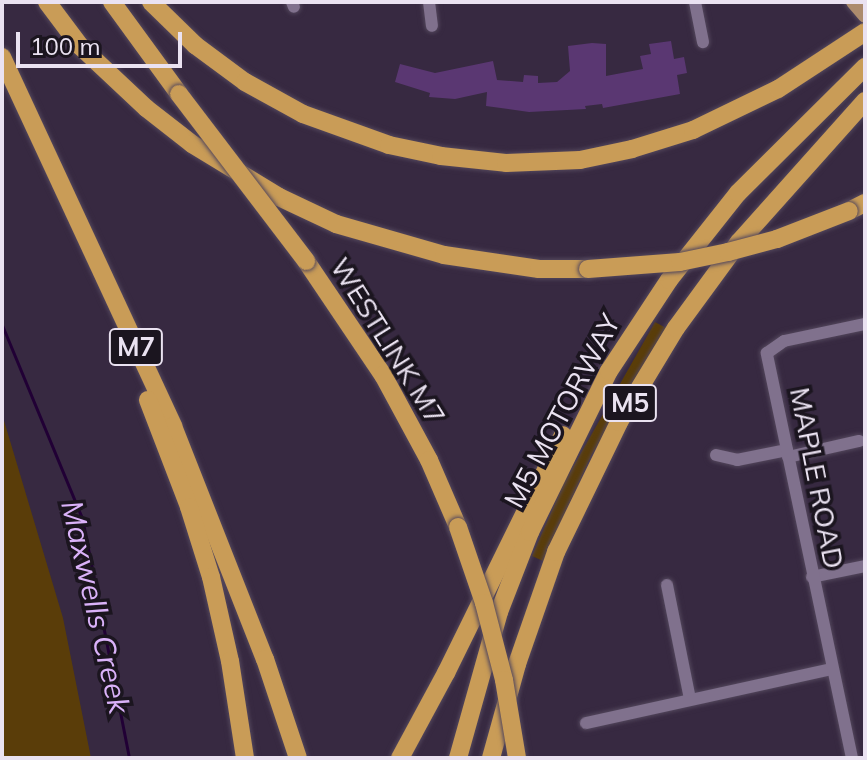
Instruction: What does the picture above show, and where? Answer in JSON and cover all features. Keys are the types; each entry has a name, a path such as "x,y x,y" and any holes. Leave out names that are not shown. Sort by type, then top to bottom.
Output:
{"highway":[{"path":"47,2 88,54 146,108 192,144 279,197 336,224 444,255 539,269 588,269 680,262 777,239 857,207"},
{"name":"WESTLINK M7","path":"112,2 306,261 383,375 429,460 458,527 484,603 504,680 517,758"},
{"path":"151,2 207,55 245,82 303,114 389,145 441,156 506,163 580,160 657,143 693,130 758,100 865,32"},
{"name":"M7","path":"2,57 193,474 265,659 298,758"},
{"name":"M5 MOTORWAY","path":"458,758 482,662 530,532 609,371 669,280 738,193 865,67"},
{"name":"M5 MOTORWAY","path":"491,758 517,664 556,552 619,422 676,328 739,242 865,101"},
{"path":"62,186 197,529 230,661 245,758"},
{"path":"400,758 446,673 558,444 577,410 609,371"}],"street":[{"path":"429,2 432,26"},
{"path":"695,2 703,42"},
{"name":"MAPLE ROAD","path":"852,758 767,353 784,341 865,324"},
{"path":"716,455 737,460 859,441"},
{"path":"812,577 865,566"},
{"path":"667,585 690,699"},
{"path":"586,723 832,669"}],"shaded area":[{"path":"655,322 666,328 591,456 543,561 532,556 564,483"},
{"path":"2,414 63,618 91,758 2,758"}],"building":[{"path":"671,41 674,59 684,57 687,73 677,75 680,94 603,108 602,104 585,106 586,109 529,112 486,106 487,92 455,99 429,97 430,93 395,82 400,64 435,73 493,61 497,80 523,82 524,75 538,76 538,83 557,82 570,71 568,46 592,43 606,44 606,76 643,69 640,56 651,54 649,44"}],"waterway":[{"name":"Maxwells Creek","path":"2,325 82,518 129,758"}]}
